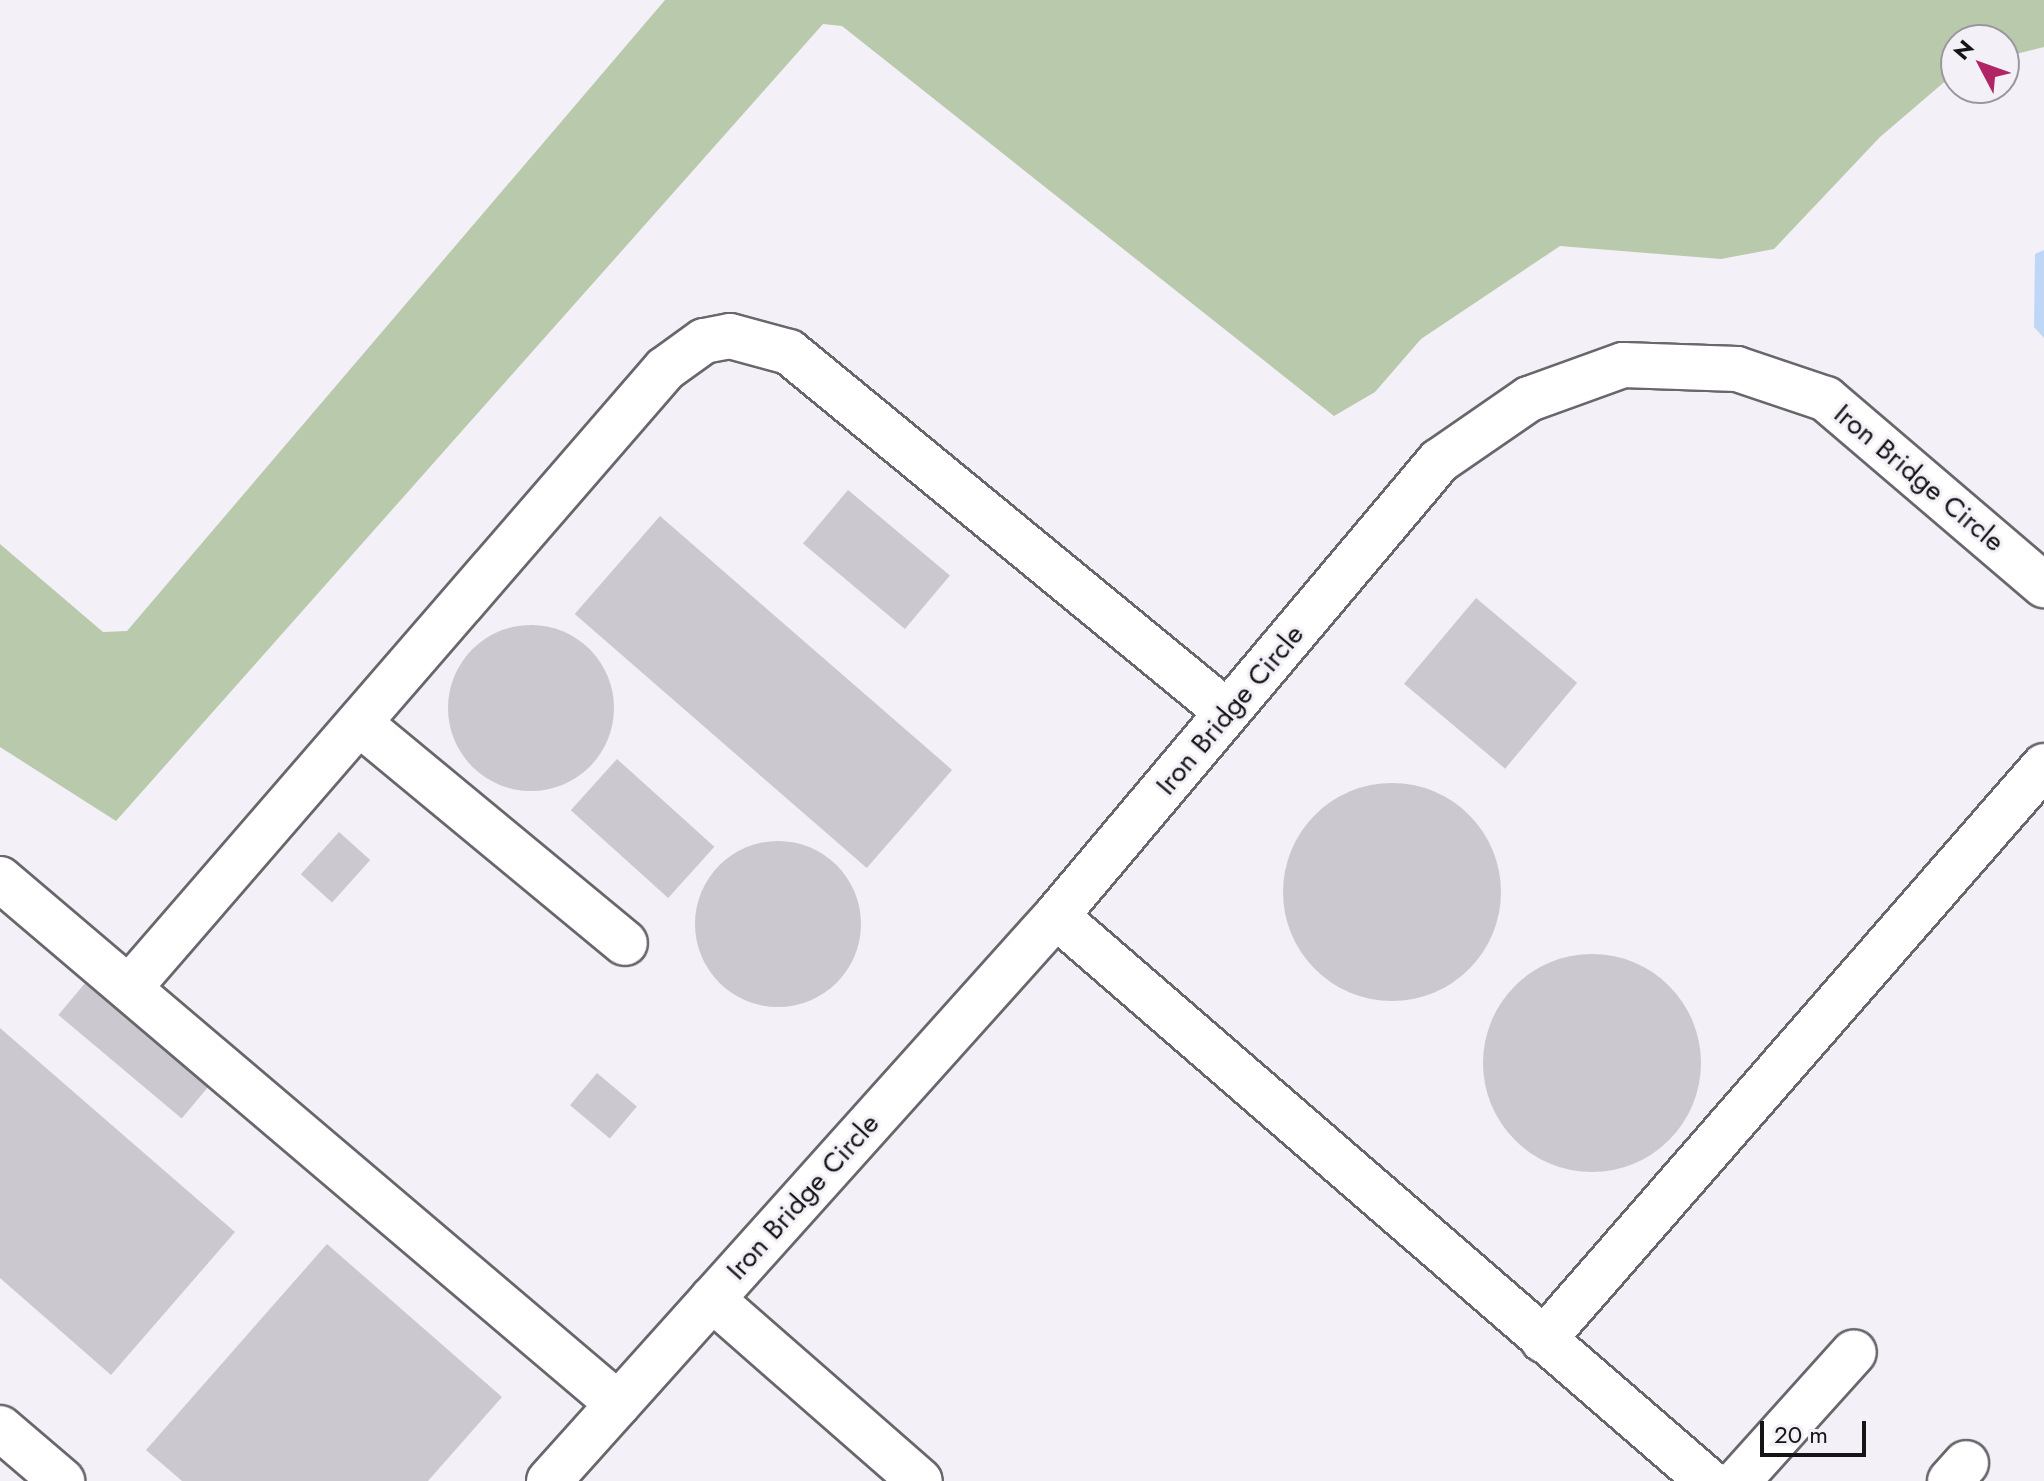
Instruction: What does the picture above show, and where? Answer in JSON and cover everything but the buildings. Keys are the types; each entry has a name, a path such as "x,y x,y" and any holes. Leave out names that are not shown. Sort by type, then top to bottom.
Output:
{"street":[{"path":"129,988 665,369 704,341 730,336 789,352 1227,712"},
{"name":"Iron Bridge Circle","path":"549,1481 1056,916 1439,461 1529,399 1623,365 1737,369 1826,399 2044,585"},
{"path":"359,723 625,943"},
{"path":"1543,1340 2044,766"},
{"path":"0,879 618,1404"},
{"path":"1056,916 1708,1481"},
{"path":"712,1299 920,1481"},
{"path":"1738,1481 1854,1352"},
{"path":"0,1428 62,1481"}],"green space":[{"path":"665,0 2044,0 2044,47 2020,53 2020,24 1940,24 1940,86 1880,137 1774,249 1721,259 1560,246 1421,339 1375,392 1334,416 842,26 823,24 116,821 0,747 0,544 103,632 127,631"}],"water":[{"path":"2044,250 2044,338 2034,327 2035,254"}]}
